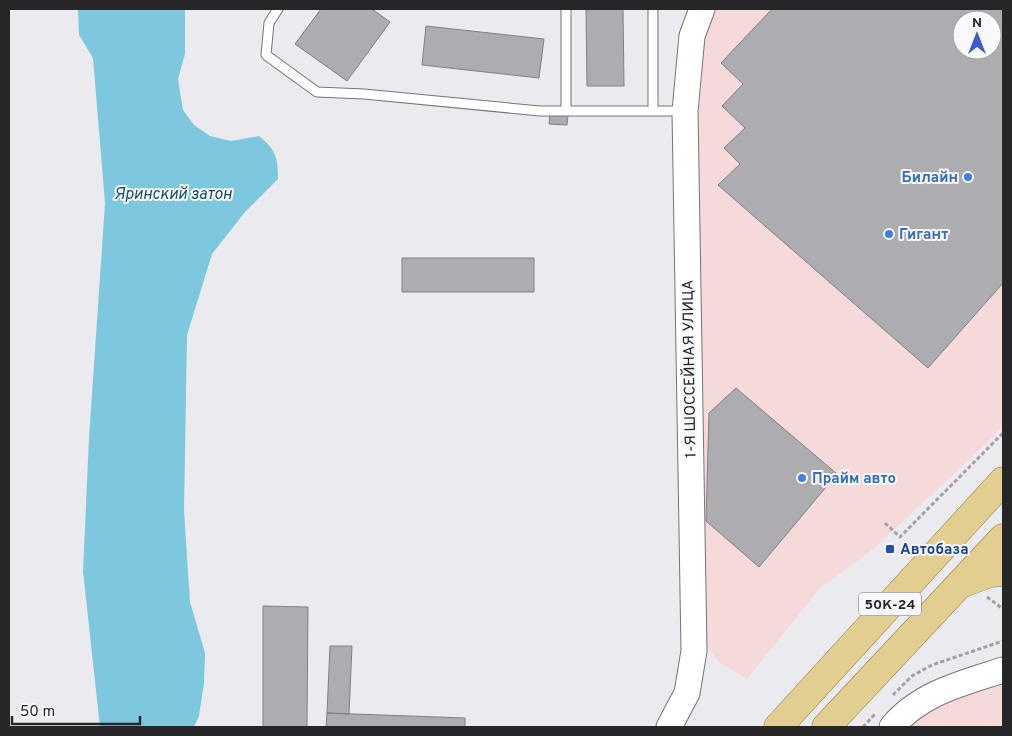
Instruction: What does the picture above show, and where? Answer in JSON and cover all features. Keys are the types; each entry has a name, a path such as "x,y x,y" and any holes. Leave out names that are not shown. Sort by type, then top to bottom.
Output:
{"main road":[{"name":"1-Я ШОССЕЙНАЯ УЛИЦА","path":"669,727 687,693 694,651 685,111 692,36 702,9"},
{"name":"50К-24","path":"778,727 1003,481"},
{"name":"50К-24","path":"826,727 963,583 1003,538"},
{"path":"963,583 990,573 1003,572"},
{"path":"892,727 898,719 922,700 959,684 1003,670"}],"lane":[{"path":"278,9 268,26 266,56 317,92 364,94 540,111 685,111"},
{"path":"566,9 566,111"},
{"path":"653,9 654,111"}],"path":[{"path":"885,522 900,537 1003,434"}],"shaded area":[{"path":"714,9 1003,9 1003,426 871,551 821,587 747,679 720,663 699,637 696,129 700,63 709,22"},
{"path":"1003,683 1003,727 906,727 927,710"}],"water":[{"name":"Яринский затон","path":"78,9 185,9 185,54 178,79 183,110 194,125 210,136 231,141 259,136 275,154 277,165 278,179 245,212 212,254 187,335 184,511 190,602 205,653 204,683 199,716 194,727 100,727 83,571 89,438 105,203 93,58 79,35"}],"building":[{"path":"321,9 372,9 390,22 347,81 295,44"},
{"path":"586,9 623,9 624,86 587,86"},
{"name":"Гигант","path":"772,9 1003,9 1003,283 928,368 718,185 740,164 724,148 745,128 722,106 743,84 721,63"},
{"path":"426,26 544,39 539,78 422,65"},
{"path":"550,113 568,115 567,125 549,124"},
{"path":"402,258 534,258 534,292 402,292"},
{"path":"736,388 837,474 759,567 706,521 709,413"},
{"path":"263,606 308,607 307,727 263,727"},
{"path":"330,646 352,646 349,714 327,713"},
{"path":"327,713 465,718 465,727 326,727"}],"place":[{"name":"Билайн","path":"968,177"},
{"name":"Гигант","path":"889,234"},
{"name":"Прайм авто","path":"802,478"},
{"name":"Автобаза","path":"890,549"}]}
